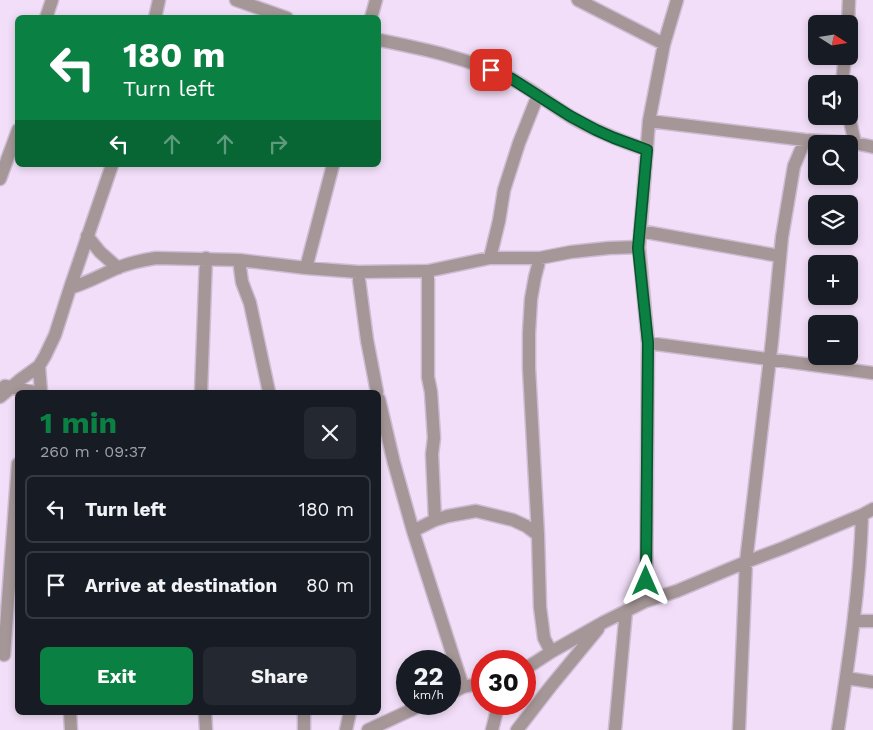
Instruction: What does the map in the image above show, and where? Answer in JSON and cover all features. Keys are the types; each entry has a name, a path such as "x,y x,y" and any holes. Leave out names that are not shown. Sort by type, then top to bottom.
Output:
{"street":[{"path":"47,15 52,0"},
{"path":"156,15 159,0"},
{"path":"236,0 278,15"},
{"path":"372,15 376,0"},
{"path":"578,0 664,44"},
{"path":"646,601 648,343 638,248 649,121 664,44 677,0"},
{"path":"848,15 849,0"},
{"path":"381,40 468,61 491,70 512,79 570,116 596,130 647,150"},
{"path":"490,258 504,190 519,143 538,95"},
{"path":"649,121 808,140"},
{"path":"0,179 15,138"},
{"path":"739,730 746,562 782,238 794,166 804,140"},
{"path":"858,144 873,147"},
{"path":"41,390 39,366 55,335 111,167"},
{"path":"306,268 332,167"},
{"path":"640,231 780,256"},
{"path":"87,236 100,252 118,268"},
{"path":"70,288 118,268 156,258 239,260 358,272 428,271 490,258 540,258 609,248 638,248"},
{"path":"201,390 206,258"},
{"path":"540,258 531,299 528,333 540,613 544,638 551,652"},
{"path":"239,260 242,282 250,303 269,390"},
{"path":"428,271 428,370 434,438 432,454 435,520"},
{"path":"358,272 377,390"},
{"path":"648,343 873,373"},
{"path":"0,396 5,386 39,366"},
{"path":"5,386 20,390"},
{"path":"381,408 394,464 463,687 471,685"},
{"path":"4,655 15,505"},
{"path":"414,531 435,520 476,511 512,520 526,526 538,535"},
{"path":"536,662 604,622 646,601 678,591 868,512"},
{"path":"838,730 854,621 861,549 868,512"},
{"path":"615,730 626,611"},
{"path":"854,621 873,621"},
{"path":"517,730 604,622"},
{"path":"846,678 873,682"},
{"path":"381,714 389,720"},
{"path":"70,715 71,730"},
{"path":"205,715 206,730"},
{"path":"304,715 304,730"},
{"path":"346,730 349,715"},
{"path":"368,730 400,715"},
{"path":"492,730 496,715"}],"route":[{"path":"491,70 512,79 570,116 596,130 647,150 638,248 648,343 646,581"}]}
